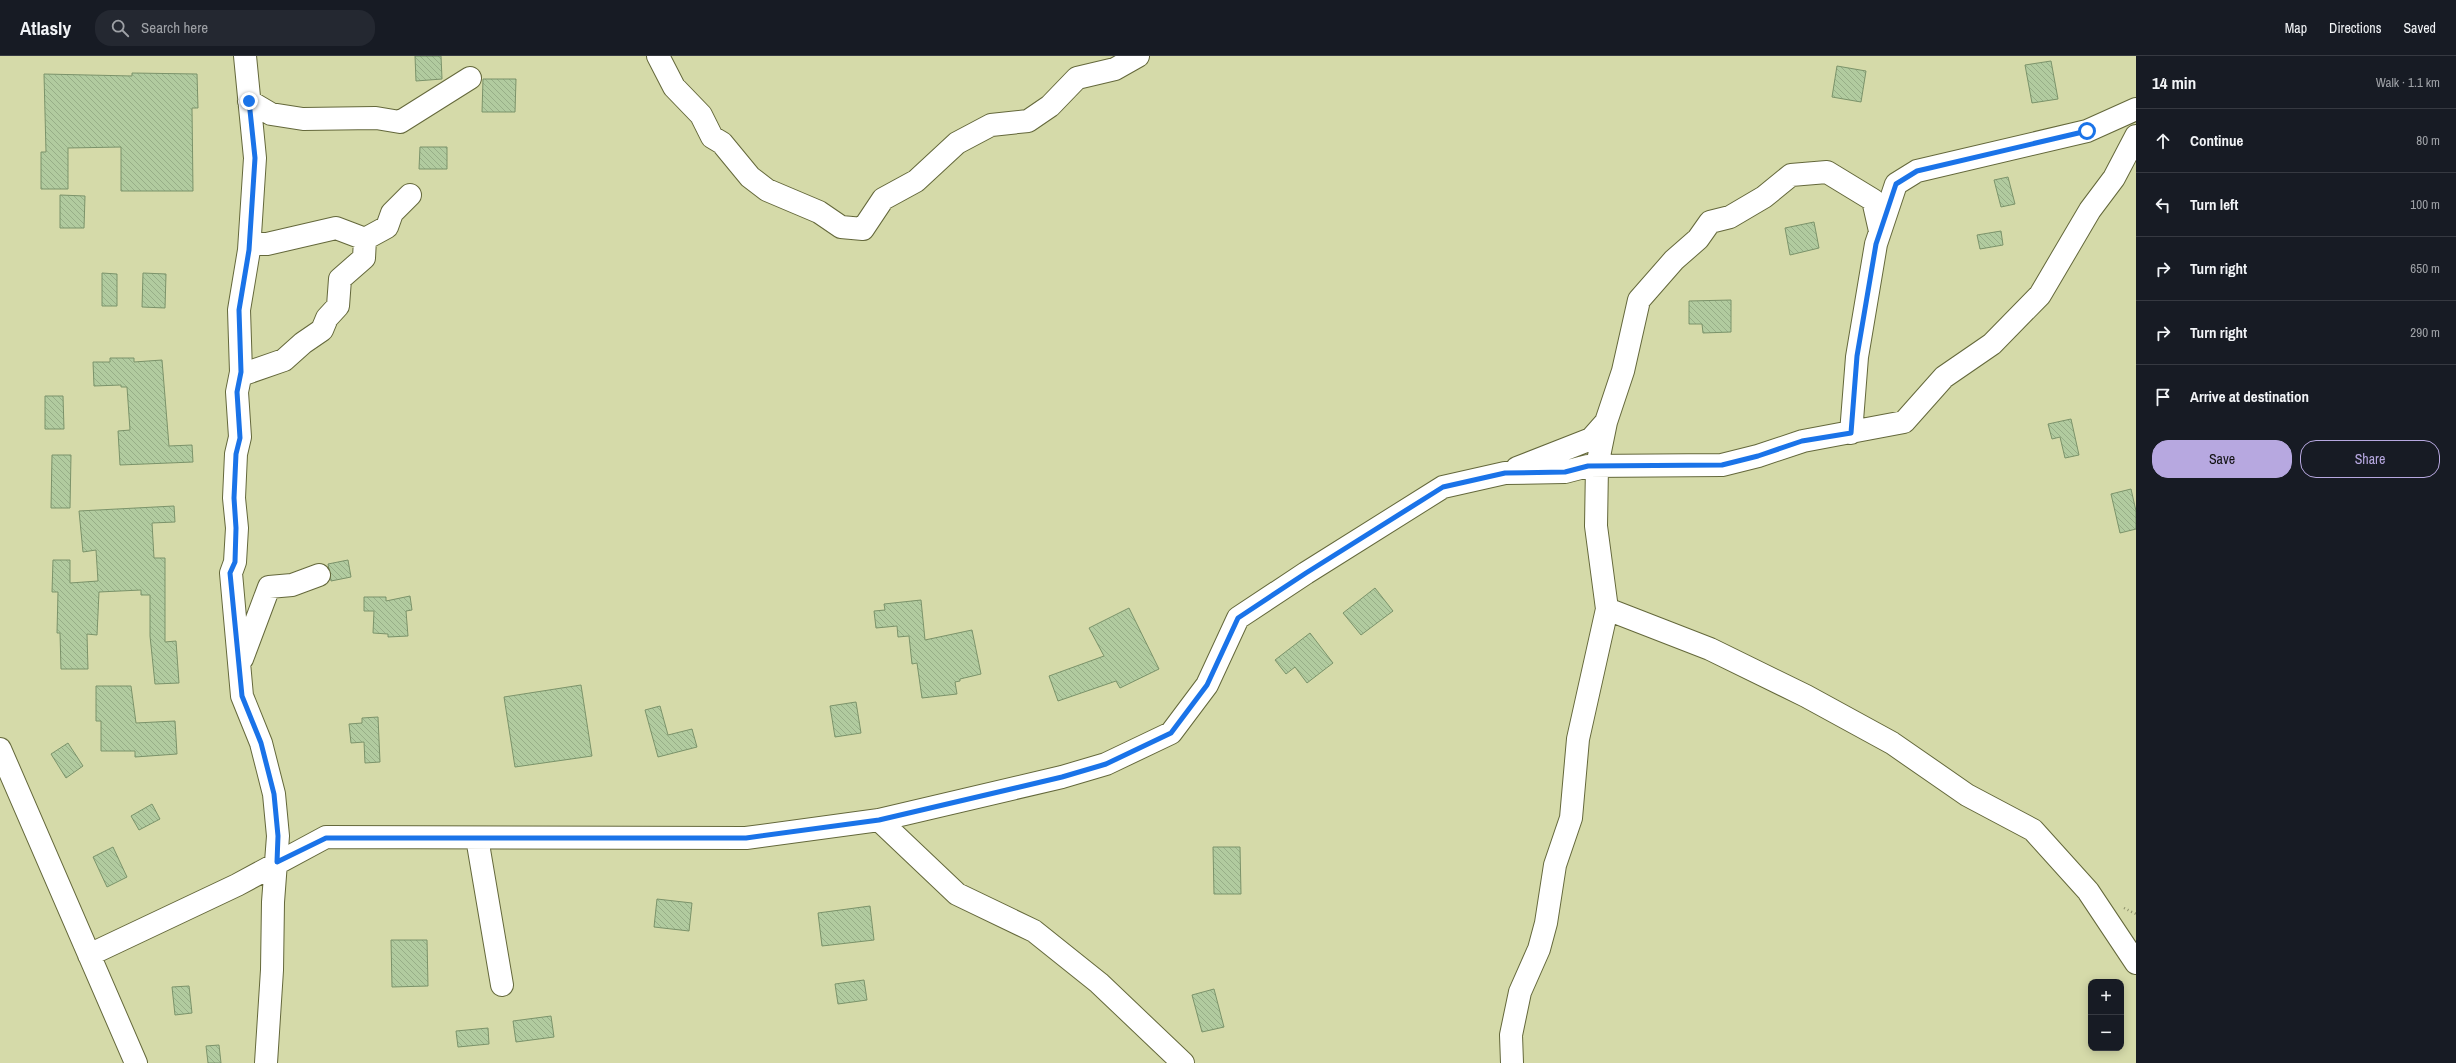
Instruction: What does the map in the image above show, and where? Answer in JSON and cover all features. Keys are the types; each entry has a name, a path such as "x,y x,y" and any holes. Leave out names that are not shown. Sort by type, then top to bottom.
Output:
{"street":[{"path":"245,56 255,158 250,244 239,310 241,375 237,392 240,438 236,454 234,498 236,535 235,562 230,573 242,696 261,743 274,794 278,836 273,902 272,970 266,1063"},
{"path":"658,56 674,87 700,115 712,137 722,143 750,177 767,190 819,212 841,227 862,229 883,199 916,181 957,144 990,124 1028,121 1050,106 1077,78 1115,69 1138,56"},
{"path":"249,101 271,114 303,119 376,118 400,122 470,78"},
{"path":"1851,433 1857,356 1880,231 1896,184 1917,171 2087,131 2136,110"},
{"path":"1505,473 1565,472 1593,466 1722,465 1758,456 1802,441 1904,422 1944,377 1992,344 2040,295 2090,210 2114,178 2136,136"},
{"path":"1512,1063 1511,1035 1520,992 1542,936 1555,865 1571,818 1578,739 1607,609 1596,526 1593,466 1623,371 1639,300 1674,260 1698,239 1710,222 1730,217 1764,196 1791,175 1827,172 1873,200 1880,231"},
{"path":"250,244 267,244 336,228 364,239 387,227 392,213 410,195"},
{"path":"241,375 284,360 303,343 322,330 327,318 338,306 340,279 364,258 364,239"},
{"path":"90,955 238,885 277,862 326,838 746,838 879,820 1062,777 1106,764 1171,733 1207,685 1238,618 1306,573 1443,487 1505,473 1591,439 1606,422"},
{"path":"240,664 269,587 292,585 319,575"},
{"path":"1607,609 1710,649 1806,696 1892,743 1967,796 2033,830 2088,891 2136,963"},
{"path":"0,749 136,1063"},
{"path":"879,820 957,894 1034,931 1099,984 1183,1063"},
{"path":"477,838 502,985"}],"building":[{"path":"415,56 441,56 442,79 416,81"},
{"path":"2051,61 2058,99 2032,103 2025,65"},
{"path":"1837,66 1866,71 1861,102 1832,97"},
{"path":"132,73 197,74 198,108 192,108 193,191 121,191 121,147 68,148 68,189 41,189 41,152 46,152 44,74 132,76"},
{"path":"483,79 516,79 515,112 482,112"},
{"path":"420,147 447,147 447,169 419,169"},
{"path":"2008,177 2015,204 2001,207 1994,180"},
{"path":"60,195 85,196 84,228 60,228"},
{"path":"1814,222 1819,248 1790,255 1785,228"},
{"path":"2001,231 2003,245 1980,249 1977,235"},
{"path":"102,273 117,274 117,306 102,306"},
{"path":"143,273 166,274 165,308 142,307"},
{"path":"1731,300 1731,332 1703,333 1702,324 1689,324 1689,301"},
{"path":"110,358 134,358 134,362 162,360 169,446 192,445 193,462 120,465 118,431 130,430 127,387 121,387 121,385 94,386 93,362 110,362"},
{"path":"45,396 63,396 64,429 45,429"},
{"path":"2071,419 2079,455 2065,458 2060,437 2052,439 2048,424"},
{"path":"52,455 71,455 70,508 51,508"},
{"path":"2131,489 2136,511 2136,529 2120,533 2111,494"},
{"path":"174,506 175,522 152,523 154,558 165,558 165,642 176,641 179,683 155,684 150,636 150,595 141,595 141,590 99,592 97,635 87,634 88,669 61,669 60,633 57,633 58,592 52,592 53,560 70,560 70,583 98,581 96,550 83,552 79,511"},
{"path":"348,560 351,577 331,581 328,564"},
{"path":"1375,588 1393,611 1361,635 1343,613"},
{"path":"410,596 412,610 406,611 408,636 388,637 388,634 373,633 374,611 364,611 364,597 386,597 386,601"},
{"path":"921,600 925,640 972,630 981,674 960,679 960,681 955,682 957,694 922,698 917,663 912,664 909,636 898,637 897,626 876,628 874,611 885,610 884,604"},
{"path":"1129,608 1159,669 1120,688 1116,681 1058,701 1049,676 1104,656 1089,628"},
{"path":"1310,633 1333,663 1307,683 1295,667 1286,674 1275,660"},
{"path":"581,685 592,756 515,767 504,697"},
{"path":"96,686 131,686 136,723 175,721 177,754 135,757 135,751 101,751 101,721 96,721"},
{"path":"856,702 861,733 835,737 830,706"},
{"path":"660,706 668,735 692,729 697,747 658,757 645,710"},
{"path":"378,717 380,762 365,763 364,742 351,743 349,724 362,723 362,718"},
{"path":"68,743 83,766 66,778 51,754"},
{"path":"152,804 160,819 139,830 131,816"},
{"path":"113,847 127,877 107,887 93,857"},
{"path":"1213,847 1240,847 1241,894 1214,894"},
{"path":"657,899 692,903 689,931 654,927"},
{"path":"870,906 874,940 822,946 818,913"},
{"path":"391,940 427,940 428,986 392,987"},
{"path":"864,980 867,1000 838,1004 835,984"},
{"path":"189,986 192,1013 175,1015 172,987"},
{"path":"1214,989 1224,1027 1202,1032 1192,995"},
{"path":"551,1016 554,1037 516,1042 513,1021"},
{"path":"488,1028 489,1044 458,1047 456,1031"},
{"path":"219,1045 221,1063 208,1063 206,1046"}],"route":[{"path":"249,101 255,158 249,250 239,310 241,372 237,392 240,438 236,454 234,498 236,528 235,562 230,573 242,696 250,720 261,743 274,794 278,836 277,862 326,838 746,838 879,820 1062,777 1106,764 1171,733 1207,685 1238,618 1306,573 1443,487 1505,473 1565,472 1588,466 1722,465 1758,456 1802,441 1851,433 1857,356 1876,244 1896,184 1917,171 2087,131"}]}
